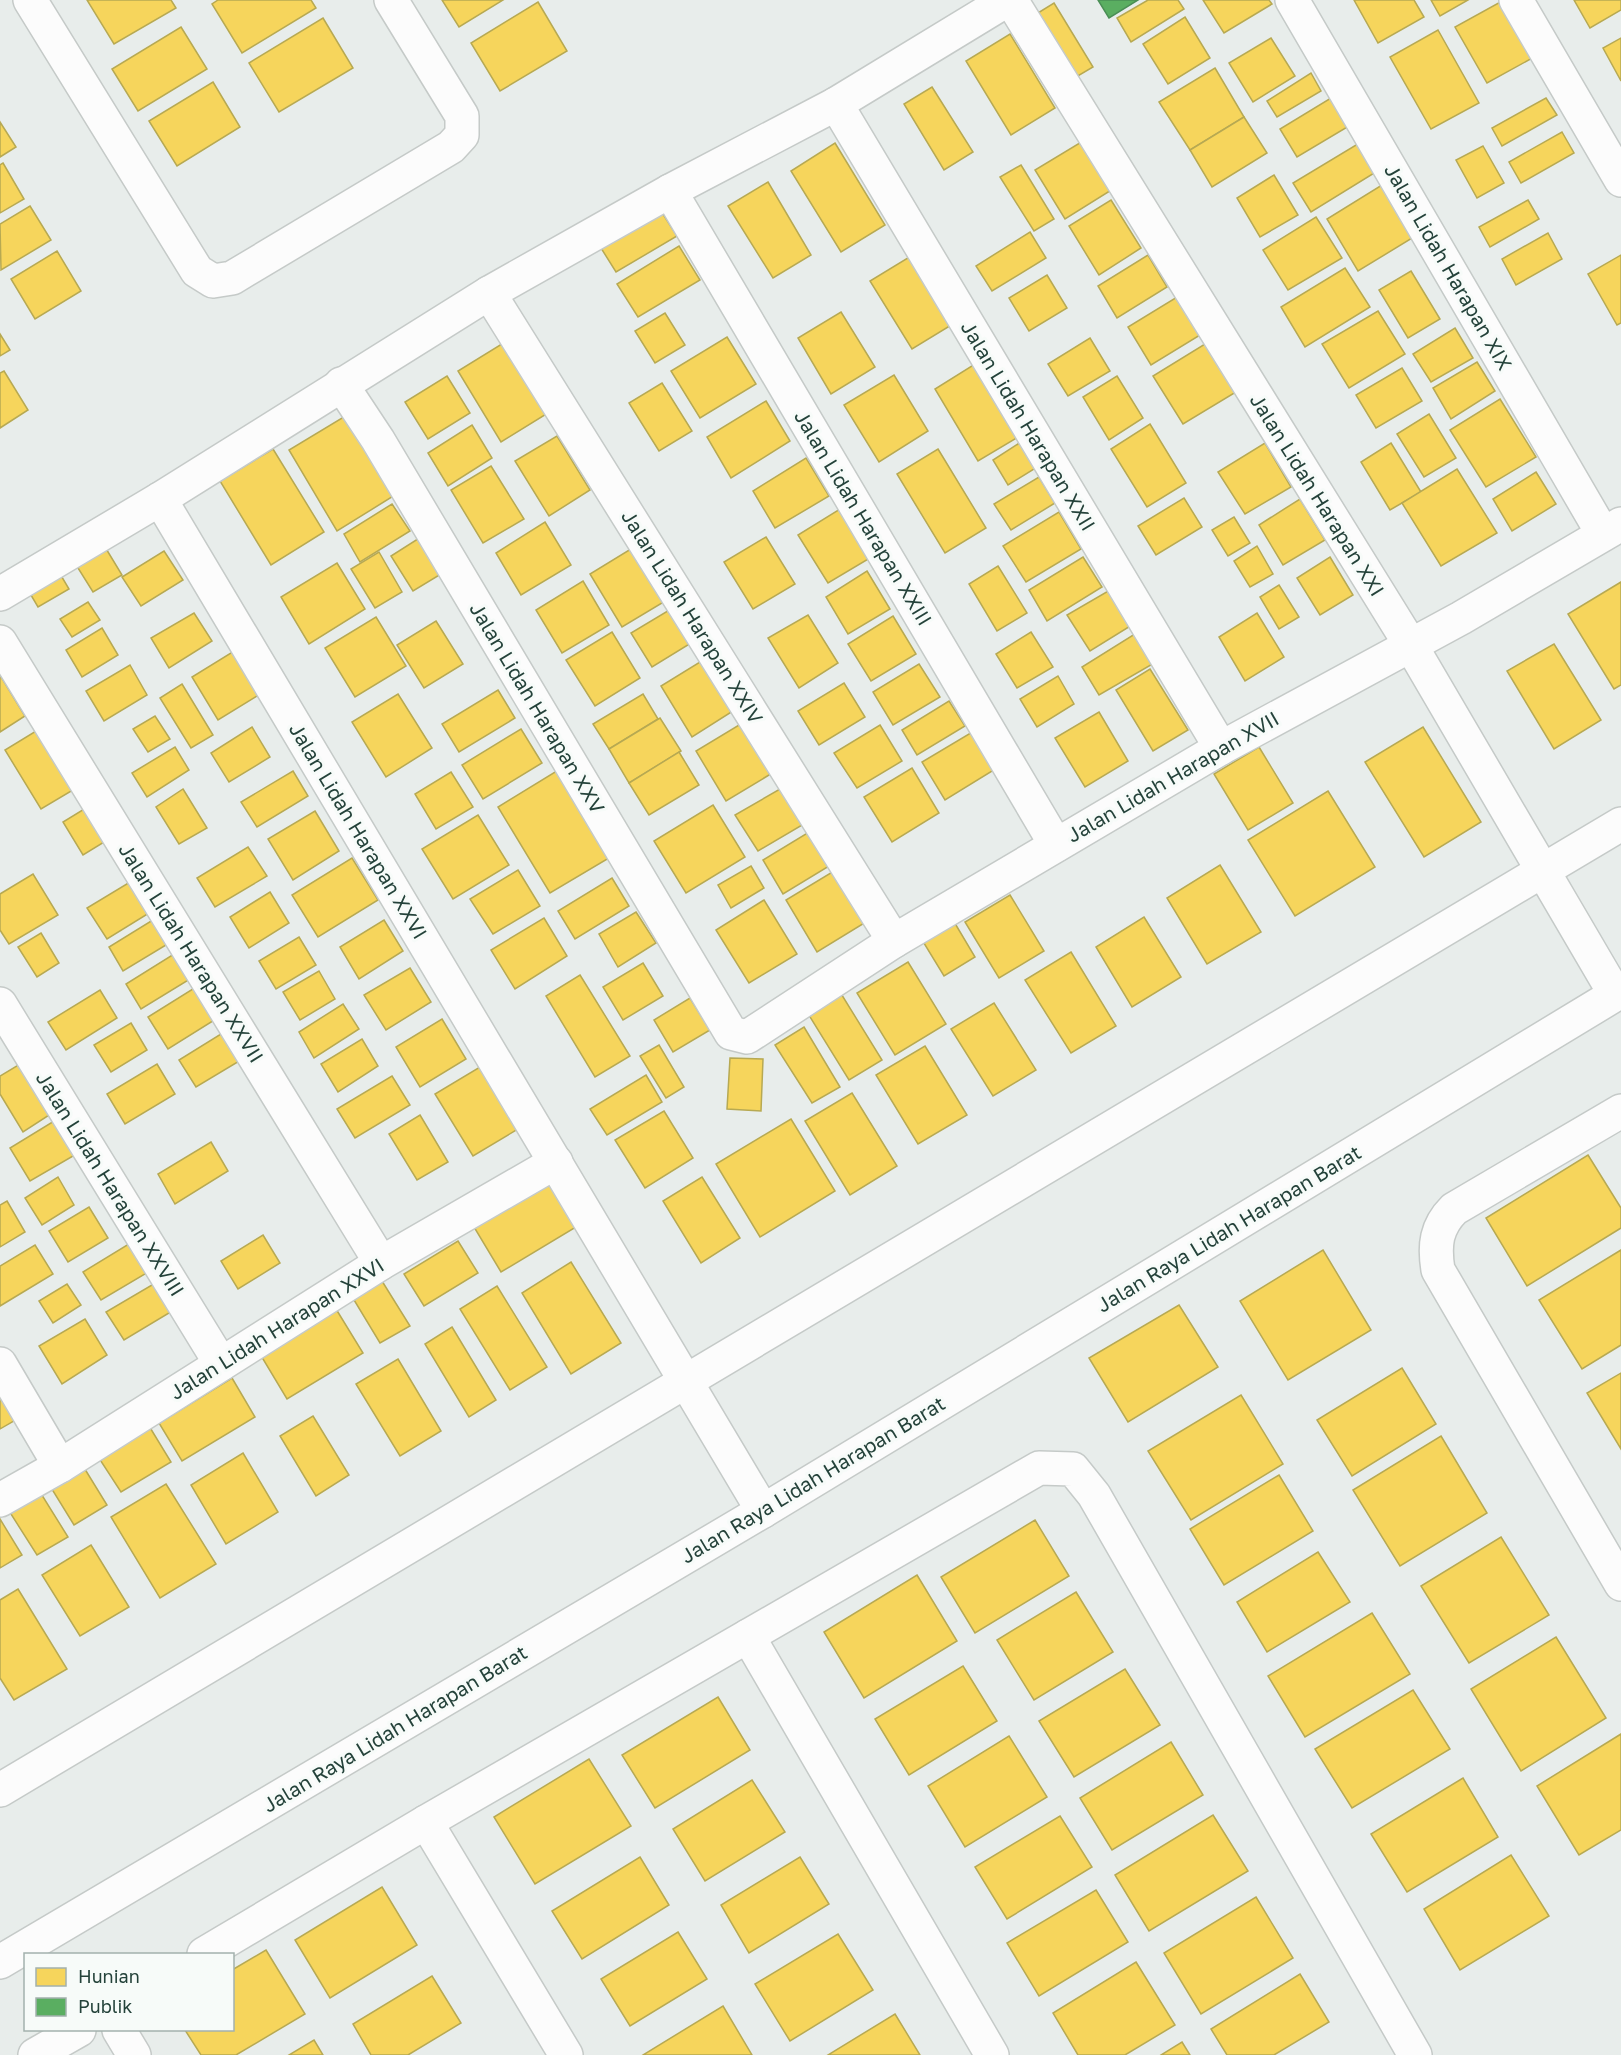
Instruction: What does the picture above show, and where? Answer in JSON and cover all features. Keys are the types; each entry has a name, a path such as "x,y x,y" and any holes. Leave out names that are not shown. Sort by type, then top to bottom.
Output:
{"street":[{"path":"30,0 197,271 213,281 232,278 452,147 462,135 462,116 391,0"},
{"path":"0,594 160,499 489,293 670,191 836,104 1009,0"},
{"name":"Jalan Lidah Harapan XXI","path":"1009,0 1410,645 1542,871 1618,993"},
{"name":"Jalan Lidah Harapan XIX","path":"1292,0 1612,529"},
{"path":"1516,0 1621,180"},
{"name":"Jalan Lidah Harapan XXII","path":"836,104 1221,748"},
{"name":"Jalan Lidah Harapan XXIII","path":"670,191 1056,845"},
{"name":"Jalan Lidah Harapan XXIV","path":"489,293 894,941"},
{"name":"Jalan Lidah Harapan XXV","path":"341,384 378,440 731,1033"},
{"name":"Jalan Lidah Harapan XXVI","path":"160,499 763,1511"},
{"name":"Jalan Lidah Harapan XVII","path":"731,1033 747,1037 894,941 1221,748 1410,645 1612,529"},
{"name":"Jalan Lidah Harapan XXVII","path":"0,642 381,1263"},
{"path":"0,1790 1621,824"},
{"name":"Jalan Raya Lidah Harapan Barat","path":"0,1962 763,1511 1618,993"},
{"name":"Jalan Lidah Harapan XXVIII","path":"0,1004 221,1364"},
{"path":"1621,1112 1454,1209 1443,1220 1436,1238 1435,1252 1438,1270 1621,1584"},
{"name":"Jalan Lidah Harapan XXVI","path":"0,1500 60,1466 381,1263 556,1162"},
{"path":"0,1364 60,1466"},
{"path":"206,1953 426,1822 1039,1468 1073,1470 1094,1496 1415,2055"},
{"path":"748,1635 992,2055"},
{"path":"426,1822 566,2055"},
{"path":"35,2055 77,2031"},
{"path":"120,2031 134,2055"}],"building: Hunian":[{"path":"87,0 171,0 176,8 114,44"},
{"path":"218,0 311,0 316,8 242,53 212,4"},
{"path":"442,0 503,0 459,27"},
{"path":"1148,0 1178,0 1184,9 1131,42 1117,18"},
{"path":"1203,0 1269,0 1272,4 1224,33"},
{"path":"1354,0 1414,0 1424,17 1378,43"},
{"path":"1431,0 1468,0 1440,16"},
{"path":"1504,0 1536,56 1487,83 1455,27"},
{"path":"1574,0 1621,0 1621,10 1590,28"},
{"path":"538,2 567,51 500,91 471,43"},
{"path":"1054,3 1093,67 1071,80 1033,16"},
{"path":"1185,17 1210,58 1168,84 1143,44"},
{"path":"323,18 353,68 279,112 249,63"},
{"path":"181,27 207,69 138,111 112,69"},
{"path":"1438,30 1479,103 1431,129 1390,57"},
{"path":"1010,34 1055,108 1011,135 966,61"},
{"path":"1271,38 1295,76 1253,102 1229,63"},
{"path":"1621,38 1621,81 1603,48"},
{"path":"1215,68 1244,117 1190,150 1159,102"},
{"path":"1311,73 1321,91 1277,117 1267,101"},
{"path":"213,82 240,127 177,166 149,121"},
{"path":"932,87 973,152 944,170 904,104"},
{"path":"1331,98 1349,126 1297,157 1280,129"},
{"path":"1546,98 1557,115 1502,146 1492,128"},
{"path":"1244,117 1267,153 1212,187 1190,150"},
{"path":"0,122 16,147 0,157"},
{"path":"1562,132 1574,153 1521,183 1509,162"},
{"path":"1366,139 1384,167 1311,212 1293,183"},
{"path":"1083,141 1113,189 1065,219 1035,170"},
{"path":"835,143 885,225 841,252 791,171"},
{"path":"1483,146 1504,183 1477,198 1456,160"},
{"path":"3,163 24,199 0,213 0,165"},
{"path":"1021,165 1054,219 1034,231 1000,177"},
{"path":"1274,175 1298,215 1260,237 1237,198"},
{"path":"1390,180 1422,232 1358,271 1327,219"},
{"path":"768,182 811,255 773,278 728,206"},
{"path":"1111,200 1141,248 1099,275 1069,226"},
{"path":"1528,200 1539,219 1490,247 1479,227"},
{"path":"656,203 677,236 616,272 596,240"},
{"path":"30,206 51,240 1,270 0,224"},
{"path":"1316,217 1342,258 1288,290 1263,250"},
{"path":"1030,232 1046,258 992,291 976,266"},
{"path":"1548,233 1562,259 1516,285 1502,259"},
{"path":"679,246 700,280 638,317 617,284"},
{"path":"57,251 81,291 35,319 11,279"},
{"path":"1148,255 1167,287 1117,318 1098,286"},
{"path":"1621,255 1621,323 1617,325 1588,274"},
{"path":"911,256 953,324 912,349 870,281"},
{"path":"1345,268 1370,307 1305,347 1281,307"},
{"path":"1411,271 1440,319 1408,338 1379,290"},
{"path":"1047,275 1067,308 1029,331 1009,298"},
{"path":"1182,294 1205,332 1151,365 1128,327"},
{"path":"1378,311 1405,354 1349,388 1322,344"},
{"path":"841,312 875,367 831,394 798,338"},
{"path":"665,313 685,345 655,363 635,331"},
{"path":"1455,328 1473,358 1431,382 1413,354"},
{"path":"0,334 10,350 0,356"},
{"path":"727,337 756,384 700,418 671,371"},
{"path":"1090,338 1110,371 1068,396 1048,364"},
{"path":"505,342 548,413 501,442 458,371"},
{"path":"1205,344 1236,392 1183,424 1153,376"},
{"path":"1477,362 1495,391 1451,419 1433,388"},
{"path":"975,364 1020,436 978,461 935,389"},
{"path":"1402,368 1422,401 1376,428 1356,395"},
{"path":"4,371 28,410 0,428 0,373"},
{"path":"894,375 928,431 879,462 844,405"},
{"path":"447,376 470,413 428,439 405,402"},
{"path":"1117,376 1143,418 1109,440 1083,397"},
{"path":"662,383 692,431 659,451 629,403"},
{"path":"1500,399 1536,457 1486,487 1450,430"},
{"path":"766,401 790,441 731,478 707,437"},
{"path":"1429,414 1456,458 1424,477 1397,434"},
{"path":"347,415 395,495 337,531 289,450"},
{"path":"1150,424 1186,483 1147,507 1111,449"},
{"path":"472,425 492,458 448,486 428,453"},
{"path":"1032,435 1047,461 1008,485 993,460"},
{"path":"557,436 590,490 549,516 515,461"},
{"path":"1265,443 1291,487 1245,514 1218,472"},
{"path":"1391,443 1421,492 1390,510 1361,462"},
{"path":"273,449 324,532 271,565 220,481"},
{"path":"938,449 986,528 945,553 897,474"},
{"path":"806,458 829,496 775,528 753,491"},
{"path":"491,466 524,519 483,543 451,490"},
{"path":"1457,469 1497,533 1441,566 1402,503"},
{"path":"1536,472 1556,504 1512,531 1493,499"},
{"path":"1039,477 1055,503 1011,530 994,504"},
{"path":"1184,498 1202,527 1156,555 1138,526"},
{"path":"1300,499 1325,540 1283,565 1259,525"},
{"path":"392,504 410,531 360,562 344,534"},
{"path":"845,506 875,555 828,583 798,535"},
{"path":"1059,512 1081,549 1026,582 1003,546"},
{"path":"1234,517 1250,543 1228,556 1212,530"},
{"path":"545,522 571,565 521,595 496,553"},
{"path":"424,535 446,571 413,591 391,556"},
{"path":"766,537 795,584 753,609 724,562"},
{"path":"102,542 122,575 93,592 73,560"},
{"path":"639,544 672,597 622,627 590,574"},
{"path":"1257,546 1273,574 1250,587 1234,561"},
{"path":"164,551 183,580 141,606 122,577"},
{"path":"379,552 402,592 375,608 351,569"},
{"path":"1083,557 1102,587 1047,621 1029,590"},
{"path":"1330,557 1353,595 1320,615 1297,578"},
{"path":"337,563 365,609 309,644 281,597"},
{"path":"998,566 1027,613 997,631 969,584"},
{"path":"56,567 69,589 38,607 25,585"},
{"path":"867,571 890,609 848,634 826,597"},
{"path":"583,581 609,625 562,653 536,610"},
{"path":"1621,582 1621,685 1614,689 1568,614"},
{"path":"1279,585 1299,617 1279,629 1260,597"},
{"path":"1110,590 1132,625 1090,651 1067,615"},
{"path":"88,602 100,620 72,637 60,619"},
{"path":"676,606 696,640 652,667 631,633"},
{"path":"194,613 212,641 169,668 151,638"},
{"path":"1257,613 1284,657 1245,681 1219,637"},
{"path":"808,615 838,663 799,688 768,638"},
{"path":"893,616 916,654 871,681 848,644"},
{"path":"376,617 406,666 355,697 325,648"},
{"path":"436,621 463,664 424,688 397,645"},
{"path":"102,628 118,655 82,677 66,650"},
{"path":"612,632 640,678 595,706 566,660"},
{"path":"1031,632 1053,667 1017,688 996,654"},
{"path":"1138,632 1156,662 1099,695 1082,667"},
{"path":"1554,644 1601,720 1554,749 1507,671"},
{"path":"239,648 265,691 218,720 192,677"},
{"path":"713,654 744,704 692,737 661,686"},
{"path":"919,664 940,697 893,725 873,692"},
{"path":"130,665 147,695 104,721 86,691"},
{"path":"1150,669 1188,730 1153,751 1116,690"},
{"path":"0,675 25,716 0,732"},
{"path":"1058,676 1074,704 1037,727 1020,699"},
{"path":"844,683 865,717 819,745 798,711"},
{"path":"182,684 213,735 191,748 160,698"},
{"path":"498,690 515,718 459,752 442,724"},
{"path":"398,694 432,748 386,777 352,722"},
{"path":"643,694 658,719 609,749 593,724"},
{"path":"949,701 965,726 917,755 902,730"},
{"path":"1099,712 1128,761 1085,787 1055,738"},
{"path":"155,716 170,739 148,752 133,729"},
{"path":"660,718 681,751 629,783 609,749"},
{"path":"744,722 774,772 726,801 696,751"},
{"path":"880,725 902,761 857,788 834,753"},
{"path":"252,727 270,757 229,782 211,753"},
{"path":"1423,727 1481,822 1424,857 1365,762"},
{"path":"41,728 78,787 41,809 5,750"},
{"path":"521,729 542,763 483,799 462,765"},
{"path":"974,731 997,768 945,800 922,762"},
{"path":"175,747 189,770 147,797 132,773"},
{"path":"1259,747 1293,803 1248,830 1214,774"},
{"path":"679,752 699,785 649,815 629,783"},
{"path":"912,768 939,813 892,842 864,797"},
{"path":"560,769 614,855 550,893 498,807"},
{"path":"293,771 308,796 257,827 241,802"},
{"path":"451,772 473,807 436,829 415,794"},
{"path":"787,785 809,821 758,851 735,815"},
{"path":"183,789 207,828 179,844 156,807"},
{"path":"1328,791 1375,867 1295,916 1248,840"},
{"path":"94,803 114,836 83,855 63,822"},
{"path":"713,805 745,857 686,893 654,841"},
{"path":"315,811 339,851 293,880 268,839"},
{"path":"478,815 509,865 453,899 422,849"},
{"path":"819,826 839,860 783,894 763,860"},
{"path":"248,847 267,876 215,907 197,878"},
{"path":"352,858 378,900 318,937 292,895"},
{"path":"1220,865 1261,932 1207,964 1167,898"},
{"path":"751,866 764,888 731,908 718,885"},
{"path":"518,870 540,906 493,934 470,899"},
{"path":"834,871 866,922 817,952 786,900"},
{"path":"33,874 58,915 9,944 0,930 0,894"},
{"path":"612,878 629,906 575,939 558,911"},
{"path":"135,879 154,910 107,939 87,908"},
{"path":"270,892 289,923 249,948 230,917"},
{"path":"1010,895 1044,951 999,978 965,922"},
{"path":"764,900 797,954 749,983 716,930"},
{"path":"636,912 656,943 618,967 599,934"},
{"path":"950,915 975,957 944,976 919,935"},
{"path":"1144,917 1181,977 1132,1007 1096,947"},
{"path":"156,918 171,942 123,971 109,947"},
{"path":"544,918 567,956 515,989 491,950"},
{"path":"384,920 403,951 359,979 340,947"},
{"path":"41,933 59,963 37,977 18,947"},
{"path":"299,937 316,965 276,989 259,961"},
{"path":"1071,952 1116,1026 1071,1053 1025,980"},
{"path":"174,954 190,979 141,1009 126,984"},
{"path":"908,962 946,1024 895,1055 857,993"},
{"path":"643,963 663,996 623,1020 603,987"},
{"path":"410,968 431,1002 386,1030 364,995"},
{"path":"319,971 335,999 300,1020 283,992"},
{"path":"580,975 630,1056 595,1077 546,996"},
{"path":"196,987 216,1019 168,1049 148,1017"},
{"path":"100,990 117,1018 66,1050 48,1022"},
{"path":"840,992 882,1060 849,1080 807,1012"},
{"path":"690,998 710,1030 673,1052 654,1020"},
{"path":"994,1003 1036,1070 993,1096 951,1029"},
{"path":"343,1004 359,1029 314,1058 299,1032"},
{"path":"442,1019 466,1059 420,1087 396,1047"},
{"path":"131,1023 147,1050 111,1072 94,1045"},
{"path":"804,1027 840,1087 812,1103 775,1045"},
{"path":"229,1029 246,1057 196,1087 179,1060"},
{"path":"362,1039 378,1066 338,1092 321,1064"},
{"path":"659,1045 684,1087 666,1098 640,1056"},
{"path":"925,1046 967,1115 918,1144 876,1075"},
{"path":"30,1058 60,1108 23,1132 0,1094 0,1076"},
{"path":"730,1058 763,1059 761,1111 727,1109"},
{"path":"157,1064 175,1094 125,1124 107,1094"},
{"path":"480,1067 518,1129 473,1156 435,1094"},
{"path":"646,1075 662,1102 607,1135 590,1109"},
{"path":"392,1076 410,1105 355,1138 337,1109"},
{"path":"852,1093 897,1166 850,1195 805,1121"},
{"path":"664,1111 693,1158 645,1188 615,1140"},
{"path":"420,1115 448,1162 417,1180 389,1134"},
{"path":"59,1118 80,1152 30,1181 10,1148"},
{"path":"791,1119 835,1191 760,1237 716,1164"},
{"path":"211,1142 228,1171 175,1204 158,1174"},
{"path":"1588,1155 1621,1208 1621,1228 1527,1286 1486,1218"},
{"path":"58,1177 74,1205 42,1225 25,1198"},
{"path":"702,1177 740,1238 701,1263 663,1201"},
{"path":"548,1181 576,1227 501,1272 474,1227"},
{"path":"7,1201 25,1232 0,1247 0,1205"},
{"path":"89,1207 108,1238 68,1262 49,1231"},
{"path":"263,1235 280,1263 238,1289 221,1261"},
{"path":"137,1239 155,1268 101,1300 83,1272"},
{"path":"458,1241 478,1273 424,1306 404,1274"},
{"path":"35,1245 53,1274 0,1306 0,1266"},
{"path":"1323,1250 1371,1330 1288,1380 1240,1301"},
{"path":"1621,1250 1621,1345 1582,1369 1539,1300"},
{"path":"571,1262 621,1343 571,1374 522,1293"},
{"path":"377,1273 410,1326 380,1343 348,1290"},
{"path":"157,1282 174,1310 124,1340 106,1312"},
{"path":"67,1284 81,1305 53,1323 39,1301"},
{"path":"497,1286 547,1367 510,1390 460,1309"},
{"path":"1179,1305 1218,1367 1128,1422 1089,1358"},
{"path":"336,1309 363,1353 287,1399 260,1354"},
{"path":"85,1319 107,1355 62,1384 39,1346"},
{"path":"452,1327 496,1400 469,1417 425,1344"},
{"path":"398,1359 441,1431 400,1456 356,1384"},
{"path":"1402,1368 1436,1424 1352,1476 1317,1420"},
{"path":"0,1371 26,1414 0,1429"},
{"path":"1621,1373 1621,1449 1587,1393"},
{"path":"232,1378 255,1417 182,1461 159,1423"},
{"path":"1241,1395 1283,1464 1191,1520 1148,1451"},
{"path":"313,1416 349,1475 316,1496 280,1436"},
{"path":"146,1421 171,1462 121,1492 95,1452"},
{"path":"1441,1436 1487,1513 1400,1566 1353,1490"},
{"path":"243,1453 278,1512 226,1544 191,1485"},
{"path":"83,1466 107,1505 74,1525 50,1486"},
{"path":"1279,1475 1313,1531 1224,1585 1190,1529"},
{"path":"35,1484 68,1537 37,1555 4,1503"},
{"path":"166,1484 216,1564 160,1598 111,1517"},
{"path":"0,1519 22,1555 0,1568"},
{"path":"1035,1520 1069,1576 975,1633 941,1577"},
{"path":"1501,1537 1549,1615 1469,1663 1421,1586"},
{"path":"91,1545 129,1607 80,1636 42,1575"},
{"path":"1318,1552 1350,1602 1267,1652 1237,1602"},
{"path":"917,1575 957,1641 864,1698 824,1632"},
{"path":"18,1589 67,1669 14,1700 0,1678 0,1600"},
{"path":"1076,1592 1113,1652 1034,1700 997,1640"},
{"path":"1372,1613 1410,1674 1305,1737 1268,1676"},
{"path":"1556,1637 1606,1718 1521,1771 1471,1689"},
{"path":"963,1666 997,1721 909,1775 875,1719"},
{"path":"1125,1669 1160,1725 1074,1777 1039,1721"},
{"path":"1413,1690 1450,1749 1352,1808 1315,1749"},
{"path":"718,1697 750,1750 655,1808 622,1755"},
{"path":"1621,1734 1621,1830 1579,1855 1537,1786"},
{"path":"1009,1736 1047,1797 965,1847 928,1786"},
{"path":"1171,1742 1203,1795 1112,1850 1080,1798"},
{"path":"589,1759 631,1826 535,1884 494,1817"},
{"path":"1463,1778 1498,1837 1407,1892 1371,1834"},
{"path":"752,1780 785,1832 705,1881 673,1829"},
{"path":"1213,1815 1248,1871 1149,1931 1115,1875"},
{"path":"1060,1816 1092,1867 1007,1919 975,1867"},
{"path":"1511,1855 1549,1916 1460,1970 1424,1909"},
{"path":"640,1857 669,1905 582,1959 552,1911"},
{"path":"800,1857 829,1904 749,1953 721,1905"},
{"path":"382,1887 417,1945 330,1998 295,1940"},
{"path":"1096,1890 1128,1942 1039,1996 1007,1943"},
{"path":"1256,1897 1293,1958 1201,2014 1164,1953"},
{"path":"678,1932 707,1979 630,2026 601,1979"},
{"path":"838,1934 873,1990 790,2041 755,1984"},
{"path":"266,1950 305,2014 236,2055 201,2055 186,2031 234,2031 234,1969"},
{"path":"1136,1962 1175,2025 1125,2055 1078,2055 1053,2013"},
{"path":"1300,1974 1329,2022 1274,2055 1227,2055 1211,2029"},
{"path":"432,1976 461,2023 408,2055 371,2055 353,2024"},
{"path":"723,2006 752,2055 643,2055"},
{"path":"895,2014 920,2055 828,2055"},
{"path":"314,2040 323,2055 289,2055"},
{"path":"1182,2042 1190,2055 1161,2055"}],"building: Publik":[{"path":"1098,0 1138,0 1109,18"}]}
